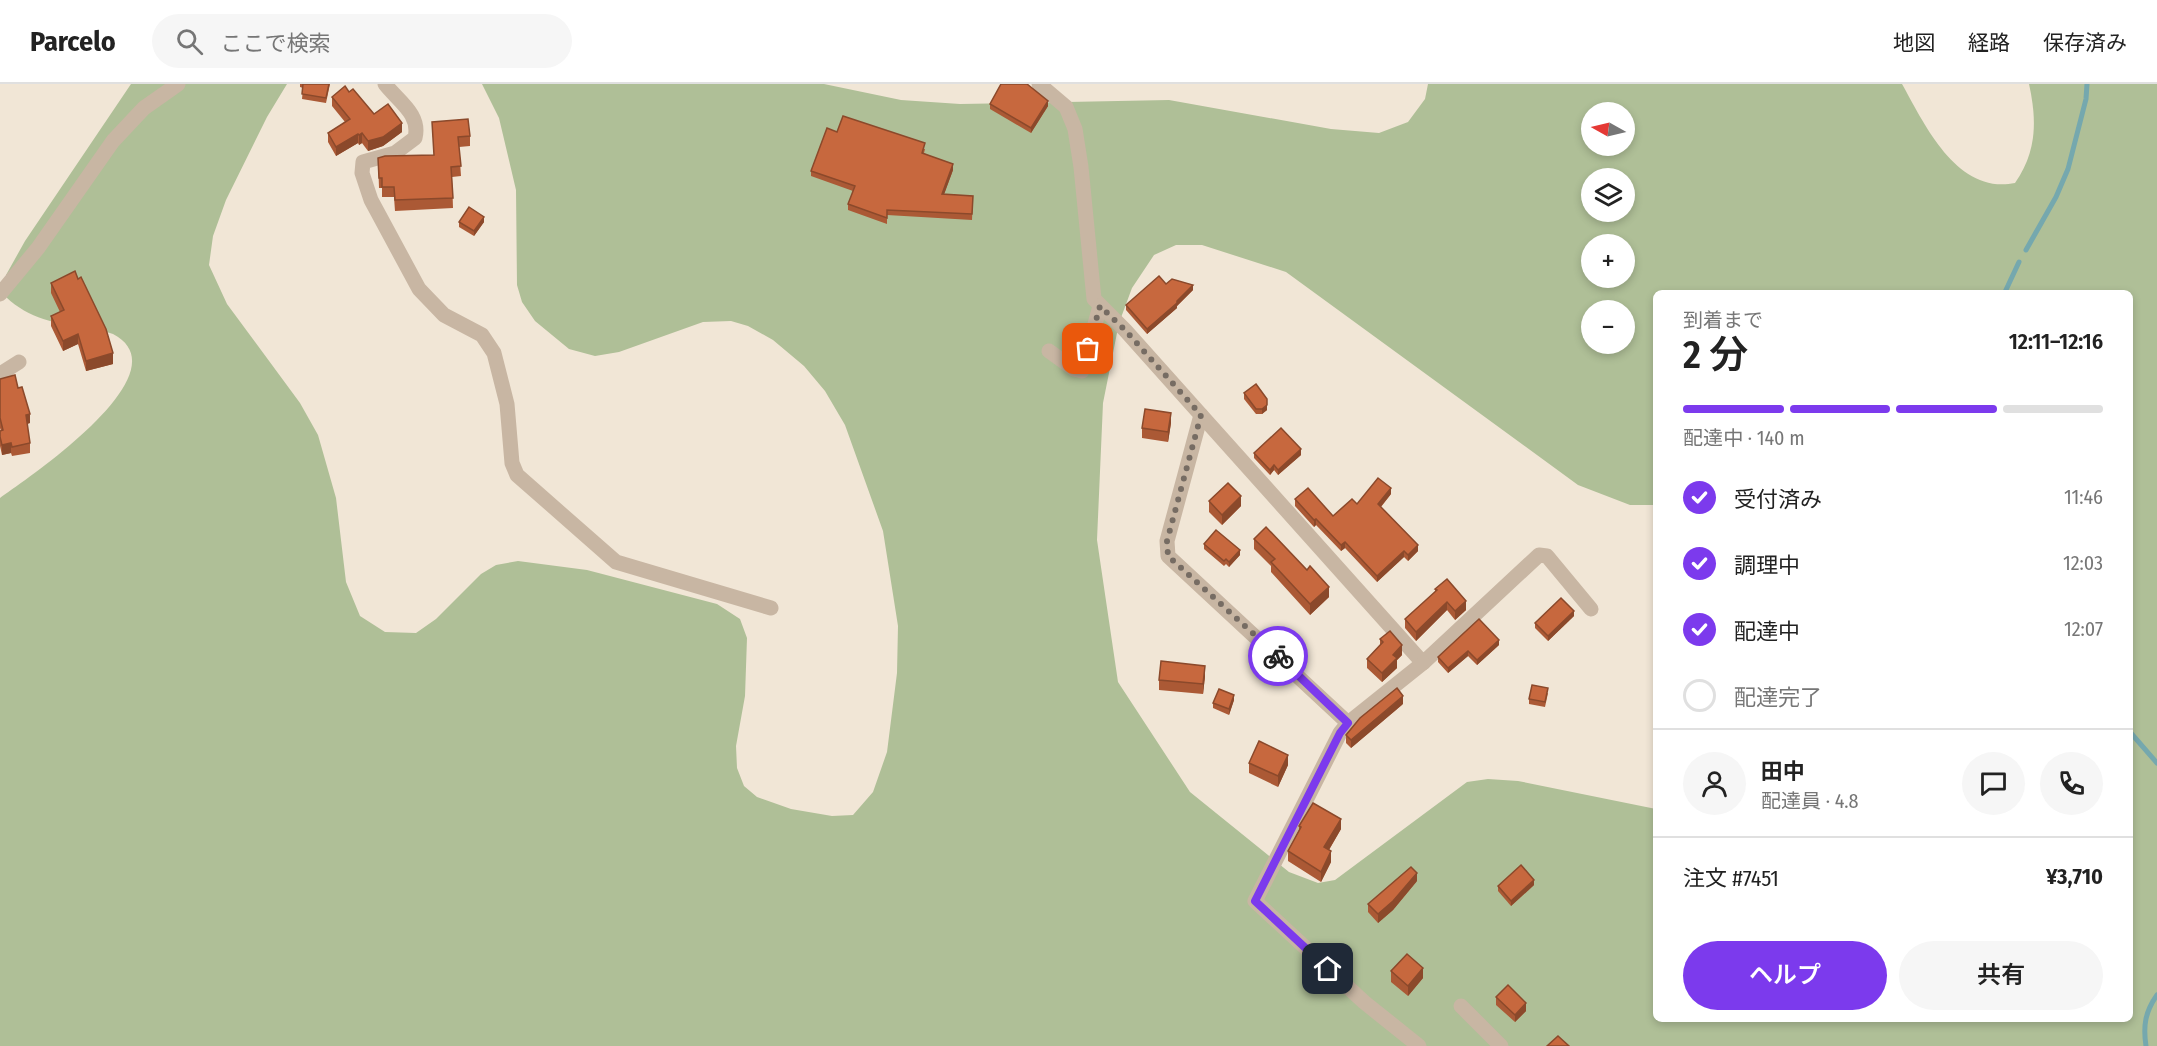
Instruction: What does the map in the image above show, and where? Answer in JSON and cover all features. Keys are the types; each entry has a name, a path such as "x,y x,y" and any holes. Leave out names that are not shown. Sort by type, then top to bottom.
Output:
{"street":[{"path":"0,294 38,248 113,141 144,108 178,84"},
{"path":"385,84 413,116 418,129 415,138 395,153 363,162 362,173 371,200 419,289 444,315 482,335 494,353 507,404 512,463 517,475 616,562 771,608"},
{"path":"1039,84 1066,107 1075,129 1094,299 1125,330 1423,663"},
{"path":"1049,351 1074,369 1082,371 1100,306"},
{"path":"0,375 19,362"},
{"path":"1201,415 1167,541 1168,556 1348,723"},
{"path":"1419,1046 1364,1002 1255,901 1340,733 1348,723 1423,663 1539,555 1547,556 1591,609"},
{"path":"1461,1006 1501,1046"}],"green space":[{"path":"131,84 287,84 267,117 226,200 213,236 209,265 227,304 300,403 318,435 336,498 346,582 360,616 385,632 416,633 436,619 481,574 496,565 518,561 587,570 717,604 740,619 747,638 745,696 736,746 737,768 744,786 757,797 791,809 832,816 853,815 873,792 887,752 897,673 898,626 883,531 845,425 825,391 804,366 773,340 748,326 731,321 703,322 619,352 595,356 569,349 535,321 522,302 517,285 516,190 499,118 482,84 824,84 901,100 960,104 1169,100 1331,129 1379,133 1408,122 1425,99 1428,84 1902,84 1921,118 1945,153 1960,168 1976,178 1994,184 2015,183 2028,160 2034,123 2029,84 2157,84 2157,1046 0,1046 0,498 40,469 94,423 117,397 130,373 130,351 113,334 43,319 24,310 6,297 6,275 25,241","holes":["1176,245 1202,245 1286,272 1578,485 1630,505 1653,505 1653,290 2133,290 2133,1022 1653,1022 1653,808 1518,781 1488,779 1467,782 1335,880 1318,883 1289,872 1190,792 1118,682 1097,540 1103,403 1119,323 1132,288 1154,255"]}],"building":[{"path":"303,84 329,84 326,98 302,94"},
{"path":"1001,84 1027,84 1048,101 1031,128 990,104"},
{"path":"345,86 349,92 353,89 374,114 388,104 402,123 383,137 368,141 362,133 336,147 328,133 350,119 332,97"},
{"path":"843,116 925,143 922,153 953,164 942,194 973,196 972,214 887,210 887,218 848,204 855,186 811,171 827,128 837,132"},
{"path":"468,119 470,136 458,137 461,166 451,167 453,198 395,200 394,187 382,187 378,158 434,155 432,122"},
{"path":"469,207 484,217 474,231 459,222"},
{"path":"75,271 78,279 81,277 106,329 113,353 86,361 78,334 63,341 51,316 64,310 51,283"},
{"path":"1159,276 1166,284 1172,279 1193,285 1177,303 1147,329 1126,305"},
{"path":"15,375 18,388 22,387 30,414 26,415 30,443 12,447 11,443 2,445 0,437 0,431 3,430 0,418 0,379"},
{"path":"1256,384 1267,399 1267,405 1262,409 1256,409 1244,393"},
{"path":"1145,409 1171,413 1168,432 1142,428"},
{"path":"1281,428 1301,449 1278,470 1274,465 1270,470 1254,453"},
{"path":"1378,478 1391,488 1378,504 1418,545 1408,555 1404,551 1377,576 1345,542 1341,545 1295,499 1308,488 1333,516 1352,499 1357,504"},
{"path":"1228,483 1241,496 1222,515 1209,501"},
{"path":"1266,527 1307,570 1310,566 1329,587 1310,604 1271,562 1275,559 1254,539"},
{"path":"1216,530 1240,550 1229,562 1226,559 1224,561 1204,544"},
{"path":"1447,579 1466,601 1455,611 1447,602 1416,632 1405,619"},
{"path":"1561,598 1574,611 1548,636 1535,623"},
{"path":"1479,619 1499,640 1477,660 1468,651 1448,668 1438,657"},
{"path":"1390,631 1402,645 1393,655 1397,658 1382,673 1367,659 1383,642 1380,639"},
{"path":"1161,661 1205,666 1203,684 1159,680"},
{"path":"1532,685 1548,688 1545,702 1529,699"},
{"path":"1397,688 1403,696 1351,740 1346,735 1360,718"},
{"path":"1219,689 1234,695 1229,709 1213,703"},
{"path":"1259,741 1288,755 1278,776 1249,763"},
{"path":"1313,803 1341,819 1324,847 1331,851 1321,872 1288,851"},
{"path":"1521,865 1534,880 1511,901 1498,886"},
{"path":"1411,867 1417,873 1393,901 1378,914 1368,904"},
{"path":"1407,954 1423,968 1408,986 1391,971"},
{"path":"1508,985 1526,1003 1515,1015 1496,997"},
{"path":"1558,1036 1569,1046 1547,1046"}],"waterway":[{"path":"2026,250 2056,197 2068,169 2086,99 2087,84"},
{"path":"2006,290 2019,262"},
{"path":"2133,735 2157,763"},
{"path":"2146,1046 2146,1019 2157,995"}],"way so far":[{"path":"1088,349 1100,306 1125,330 1201,415 1167,541 1168,556 1278,656"}],"route":[{"path":"1278,656 1348,723 1340,733 1255,901 1328,969"}]}
